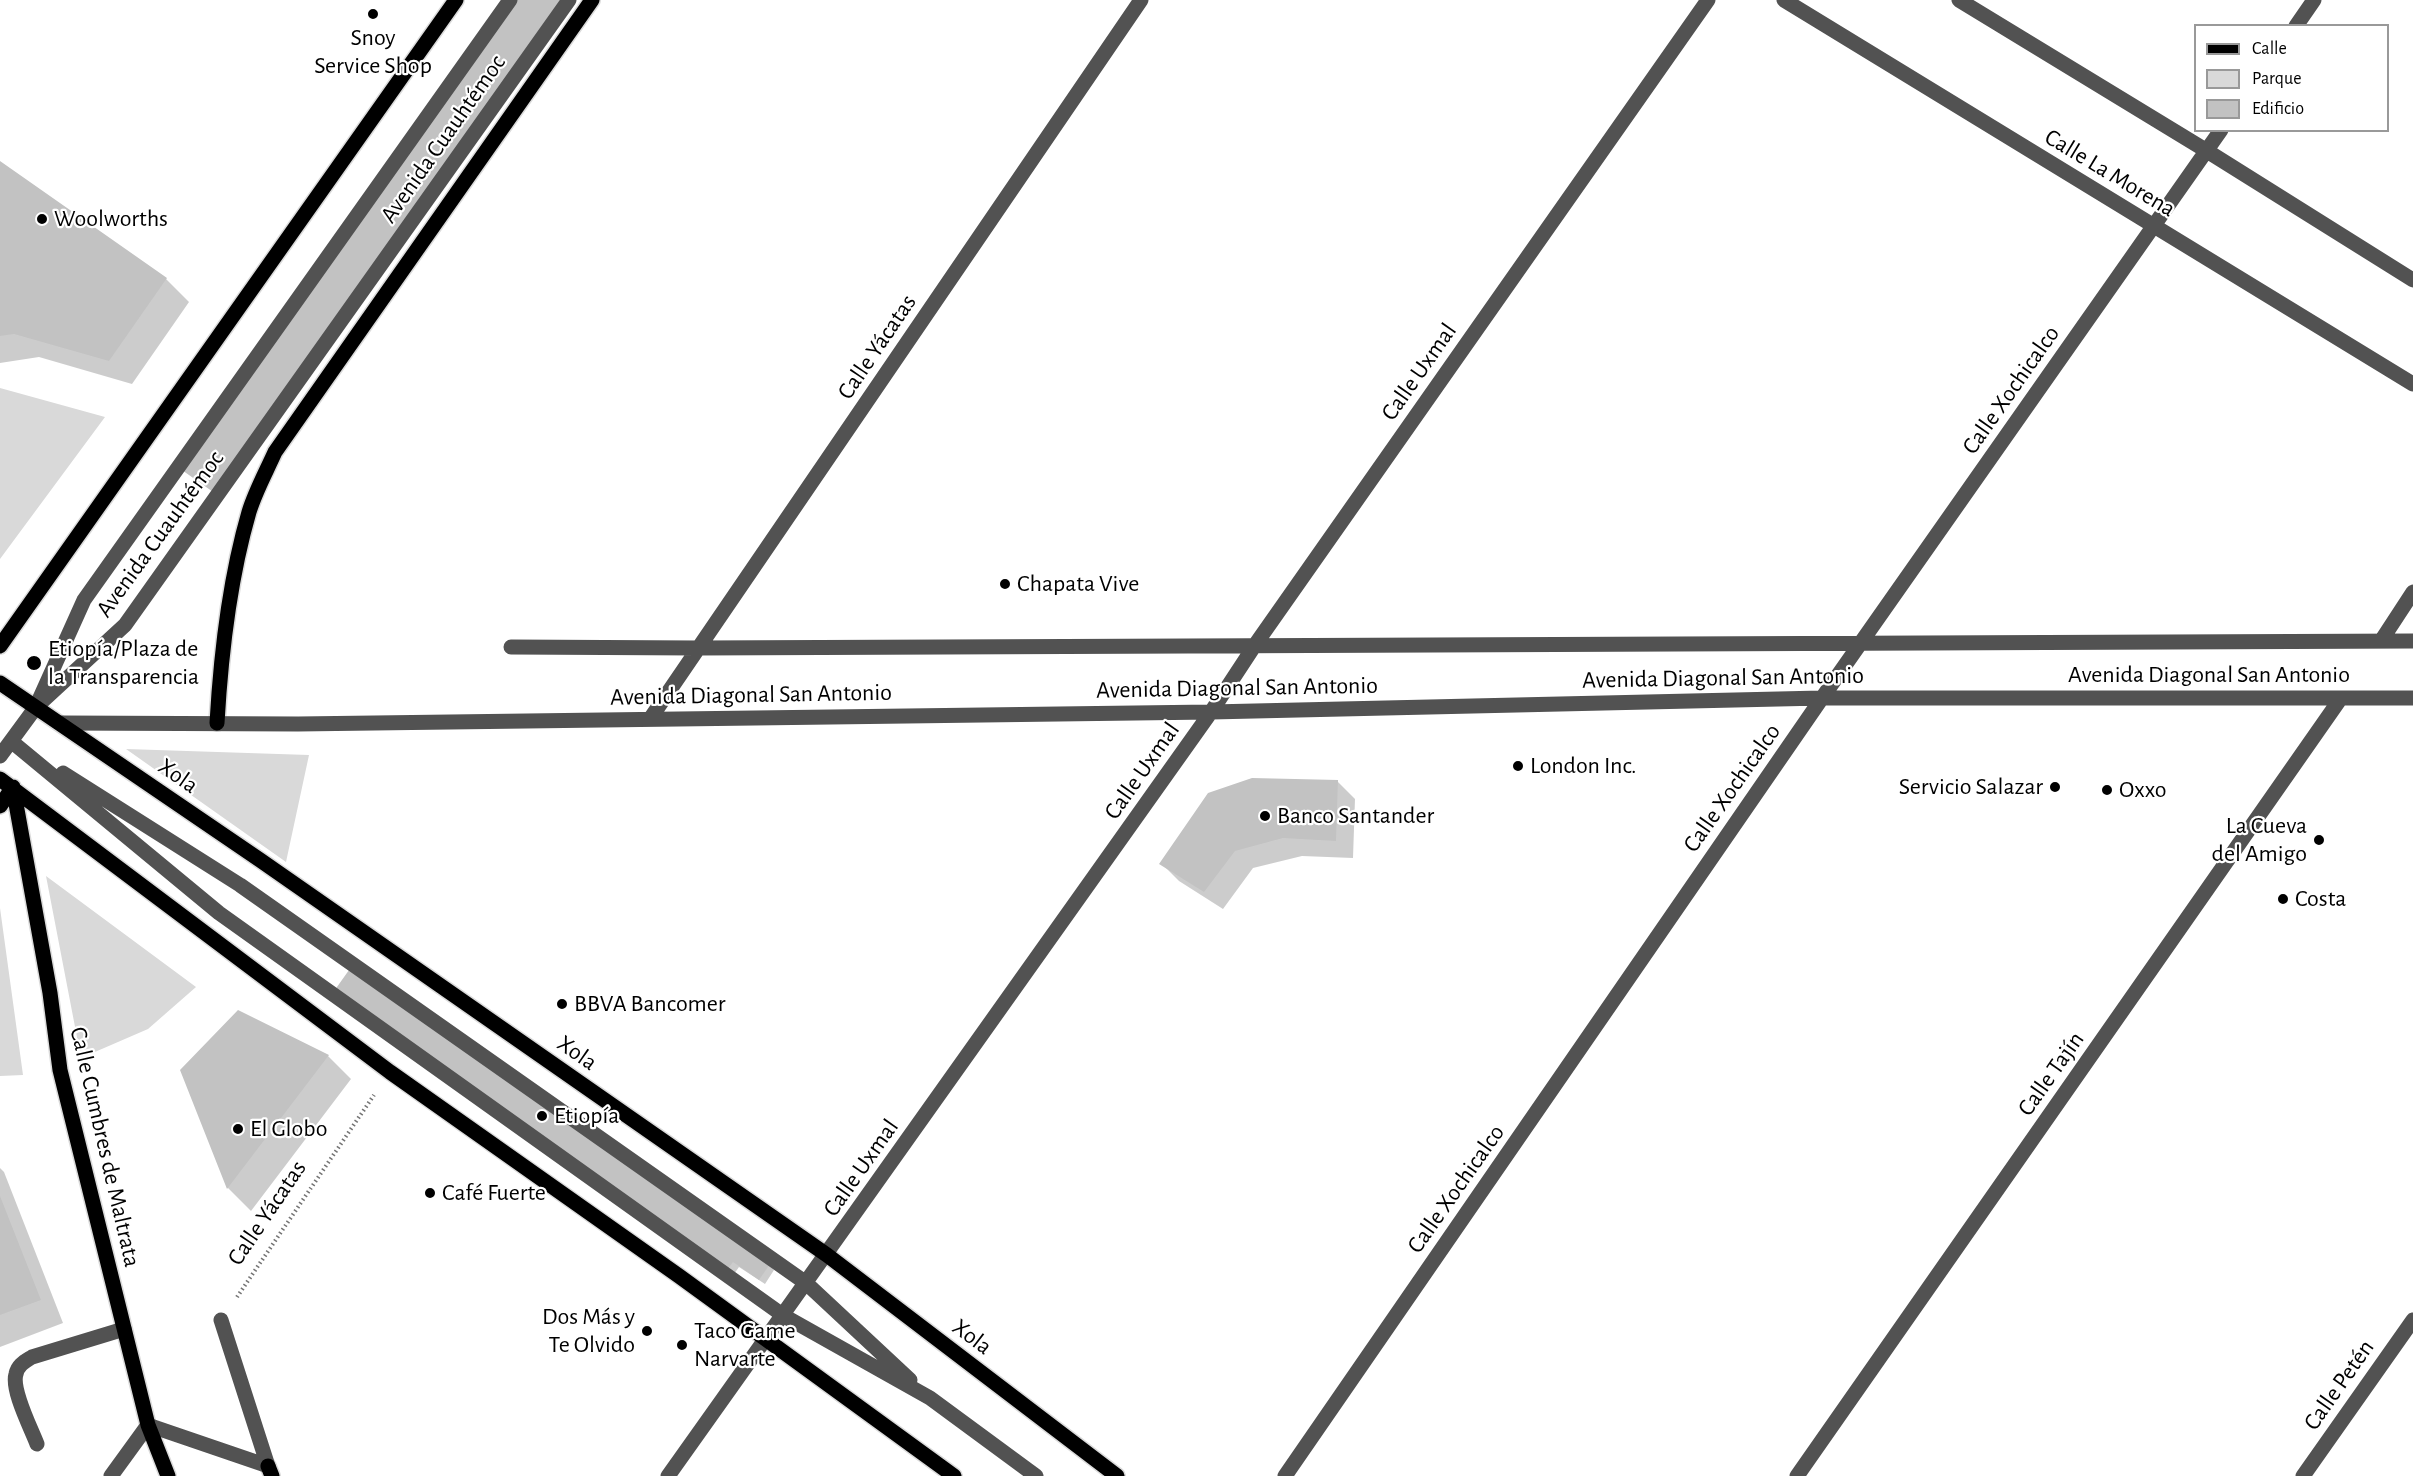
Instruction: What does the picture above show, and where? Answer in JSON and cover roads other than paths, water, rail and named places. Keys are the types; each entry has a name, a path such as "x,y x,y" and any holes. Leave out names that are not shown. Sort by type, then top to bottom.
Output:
{"main road":[{"path":"0,646 456,0"},
{"name":"Avenida Cuauhtémoc","path":"217,723 221,654 232,582 250,510 275,452 592,0"},
{"name":"Xola","path":"0,683 62,723 827,1255 1117,1476"},
{"path":"0,779 390,1072 954,1476"},
{"path":"0,806 13,787"},
{"name":"Calle Cumbres de Maltrata","path":"13,787 50,993 60,1070 148,1425 168,1476"}],"street":[{"name":"Avenida Cuauhtémoc","path":"36,707 84,600 510,0"},
{"name":"Avenida Cuauhtémoc","path":"36,707 125,625 569,0"},
{"name":"Calle Yácatas","path":"650,719 1141,0"},
{"name":"Calle Uxmal","path":"668,1476 784,1316 1211,712 1255,645 1708,0"},
{"name":"Calle La Morena","path":"1784,0 2413,384"},
{"path":"1959,0 2413,280"},
{"path":"2297,24 2314,0"},
{"name":"Calle Xochicalco","path":"1285,1476 1822,698 2220,132"},
{"path":"2381,641 2413,592"},
{"name":"Avenida Diagonal San Antonio","path":"511,647 2413,641"},
{"name":"Avenida Diagonal San Antonio","path":"62,723 1211,712 1822,698 2413,698"},
{"name":"Calle Tajín","path":"1797,1476 2341,698"},
{"path":"0,756 6,737 36,707"},
{"path":"6,737 240,885 806,1283 930,1398 1036,1476"},
{"path":"6,737 219,913 784,1316 930,1398"},
{"path":"221,1320 270,1471"},
{"name":"Calle Petén","path":"2302,1476 2413,1320"},
{"path":"37,1444 16,1389 15,1376 20,1364 32,1357 124,1329"},
{"path":"111,1476 148,1425 270,1471"}],"place":[{"name":"Snoy Service Shop","path":"373,14"},
{"name":"Woolworths","path":"42,219"},
{"name":"Chapata Vive","path":"1005,584"},
{"name":"Etiopía/Plaza de la Transparencia","path":"34,663"},
{"name":"London Inc.","path":"1518,766"},
{"name":"Servicio Salazar","path":"2055,787"},
{"name":"Oxxo","path":"2107,790"},
{"name":"Banco Santander","path":"1265,816"},
{"name":"La Cueva del Amigo","path":"2319,840"},
{"name":"Costa","path":"2283,899"},
{"name":"BBVA Bancomer","path":"562,1004"},
{"name":"Etiopía","path":"542,1116"},
{"name":"El Globo","path":"238,1129"},
{"name":"Café Fuerte","path":"430,1193"},
{"name":"Dos Más y Te Olvido","path":"647,1331"},
{"name":"Taco Game Narvarte","path":"682,1345"}]}
